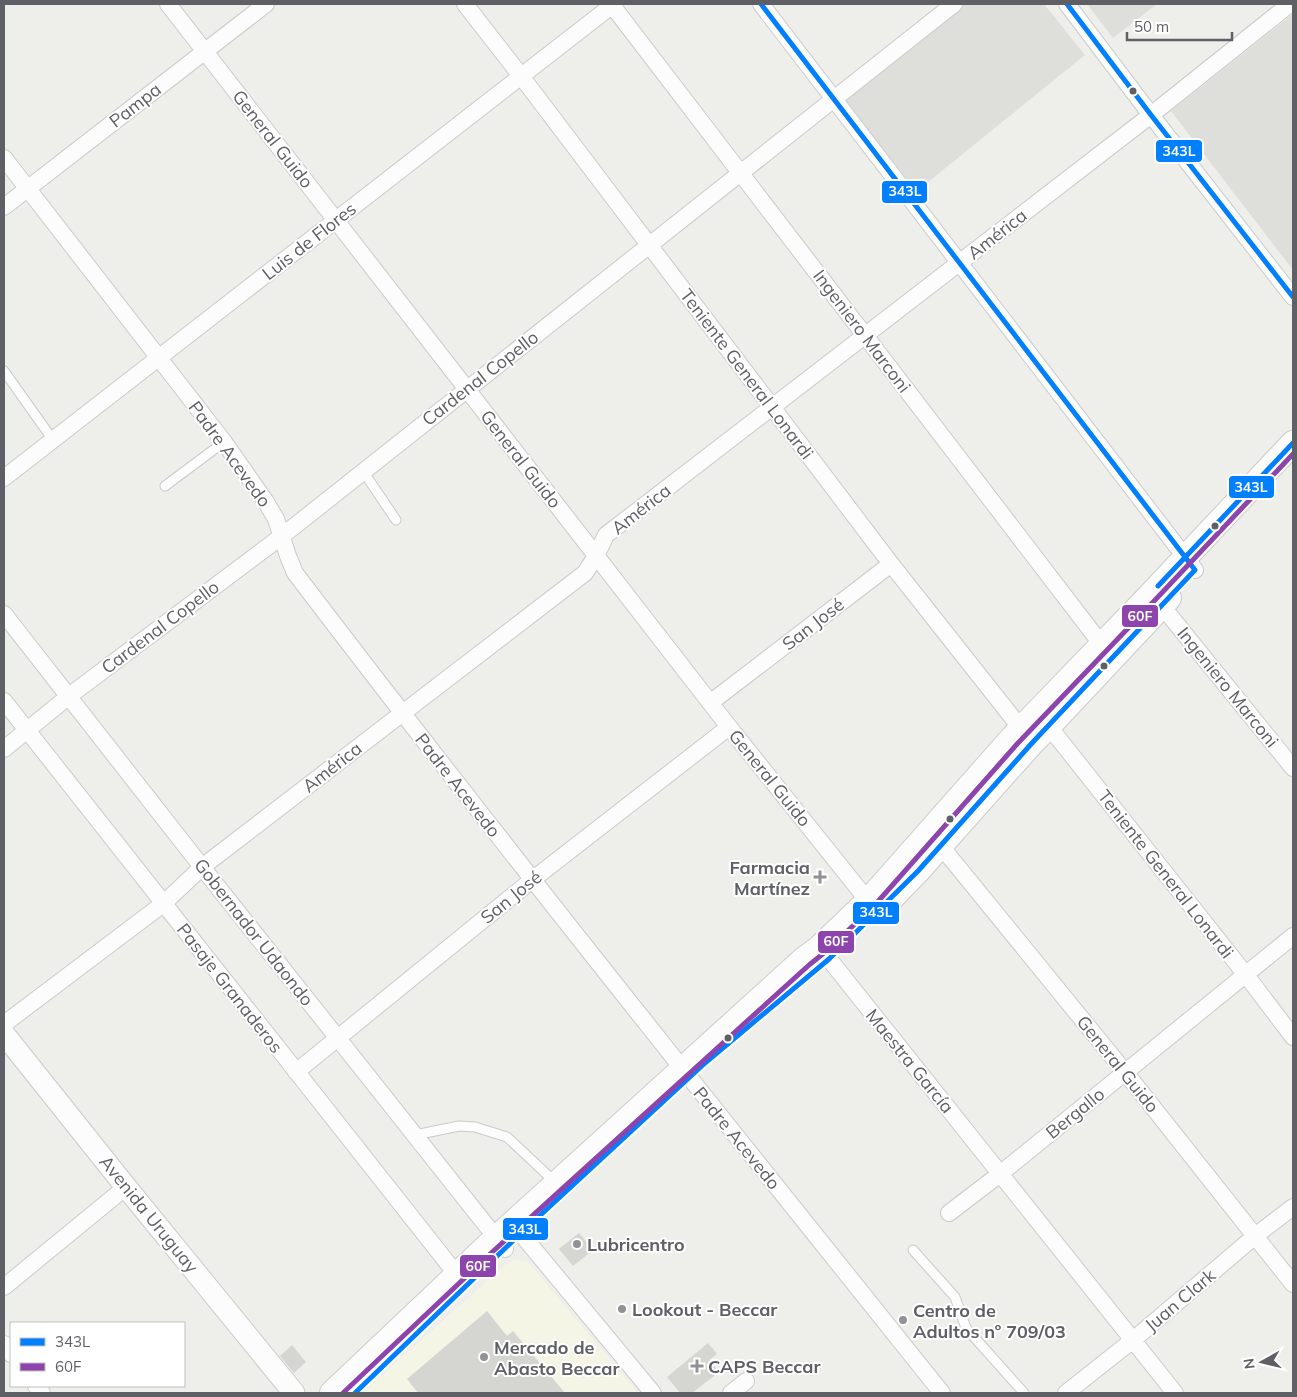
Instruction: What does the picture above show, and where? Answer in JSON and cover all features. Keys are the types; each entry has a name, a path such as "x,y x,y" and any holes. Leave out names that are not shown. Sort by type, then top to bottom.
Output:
{"main road":[{"path":"1108,651 1162,606 1191,563 1293,443"},
{"path":"332,1393 456,1275 509,1236 686,1074 798,965 824,954 872,906 1035,728 1191,563 1293,465"},
{"path":"872,906 940,845 1035,728"},
{"path":"354,1393 509,1236 557,1184 686,1074"}],"street":[{"name":"General Guido","path":"168,4 710,703 872,906"},
{"name":"Pampa","path":"4,207 266,4"},
{"name":"Teniente General Lonardi","path":"465,4 891,564 1035,728 1246,975 1293,1037"},
{"name":"Luis de Flores","path":"4,478 612,4"},
{"name":"Ingeniero Marconi","path":"612,4 1108,651"},
{"path":"761,4 1191,563"},
{"name":"Cardenal Copello","path":"4,749 69,696 282,536 954,4"},
{"path":"1067,4 1293,297"},
{"name":"América","path":"4,1024 163,904 202,867 586,573 606,535 1151,115 1290,4"},
{"name":"Padre Acevedo","path":"4,158 224,442 276,519 295,573 532,880 942,1393"},
{"name":"San José","path":"710,703 891,564"},
{"name":"Ingeniero Marconi","path":"1162,606 1292,764"},
{"name":"Gobernador Udaondo","path":"4,614 415,1135 653,1393"},
{"name":"Pasaje Granaderos","path":"4,701 456,1275"},
{"name":"San José","path":"296,1072 532,880 729,727"},
{"name":"General Guido","path":"940,845 1125,1072 1293,1284"},
{"name":"Bergallo","path":"949,1213 1000,1174 1293,936"},
{"name":"Maestra García","path":"824,954 1175,1393"},
{"name":"Avenida Uruguay","path":"4,1034 294,1393"},
{"path":"4,1288 126,1186"},
{"name":"Juan Clark","path":"1066,1393 1133,1340 1293,1206"},
{"path":"732,1393 746,1381"}],"lane":[{"path":"4,371 53,440"},
{"path":"165,486 224,442"},
{"path":"363,471 396,520"},
{"path":"415,1135 459,1126 475,1127 507,1137 557,1184"},
{"path":"914,1250 955,1297 966,1328 1024,1393"}],"shaded area":[{"path":"964,4 1044,4 1085,55 917,191 844,101"},
{"path":"1087,4 1157,4 1113,38"},
{"path":"1293,14 1293,270 1171,111"},
{"path":"515,1260 528,1262 638,1393 362,1393 505,1265"}],"building":[{"name":"Lubricentro","path":"579,1233 593,1250 573,1266 559,1249"},
{"name":"Mercado de Abasto Beccar","path":"487,1311 507,1336 513,1331 565,1393 418,1393 407,1379"},
{"name":"CAPS Beccar","path":"708,1343 717,1354 709,1360 719,1372 692,1393 680,1393 667,1377"},
{"path":"292,1345 306,1362 294,1373 280,1356"}],"transit line":[{"name":"343L","path":"355,1393 521,1233 705,1063 829,959 918,871 1032,743 1195,570 761,4"},
{"name":"343L","path":"1067,4 1293,297"},
{"name":"343L","path":"1158,586 1293,443"},
{"name":"60F","path":"343,1393 489,1255 874,906 1018,743 1293,454"}],"place":[{"name":"Farmacia Martínez","path":"820,877"},
{"name":"Lubricentro","path":"577,1244"},
{"name":"Lookout - Beccar","path":"622,1309"},
{"name":"Centro de Adultos nº 709/03","path":"903,1320"},
{"name":"Mercado de Abasto Beccar","path":"484,1357"},
{"name":"CAPS Beccar","path":"697,1366"}]}
